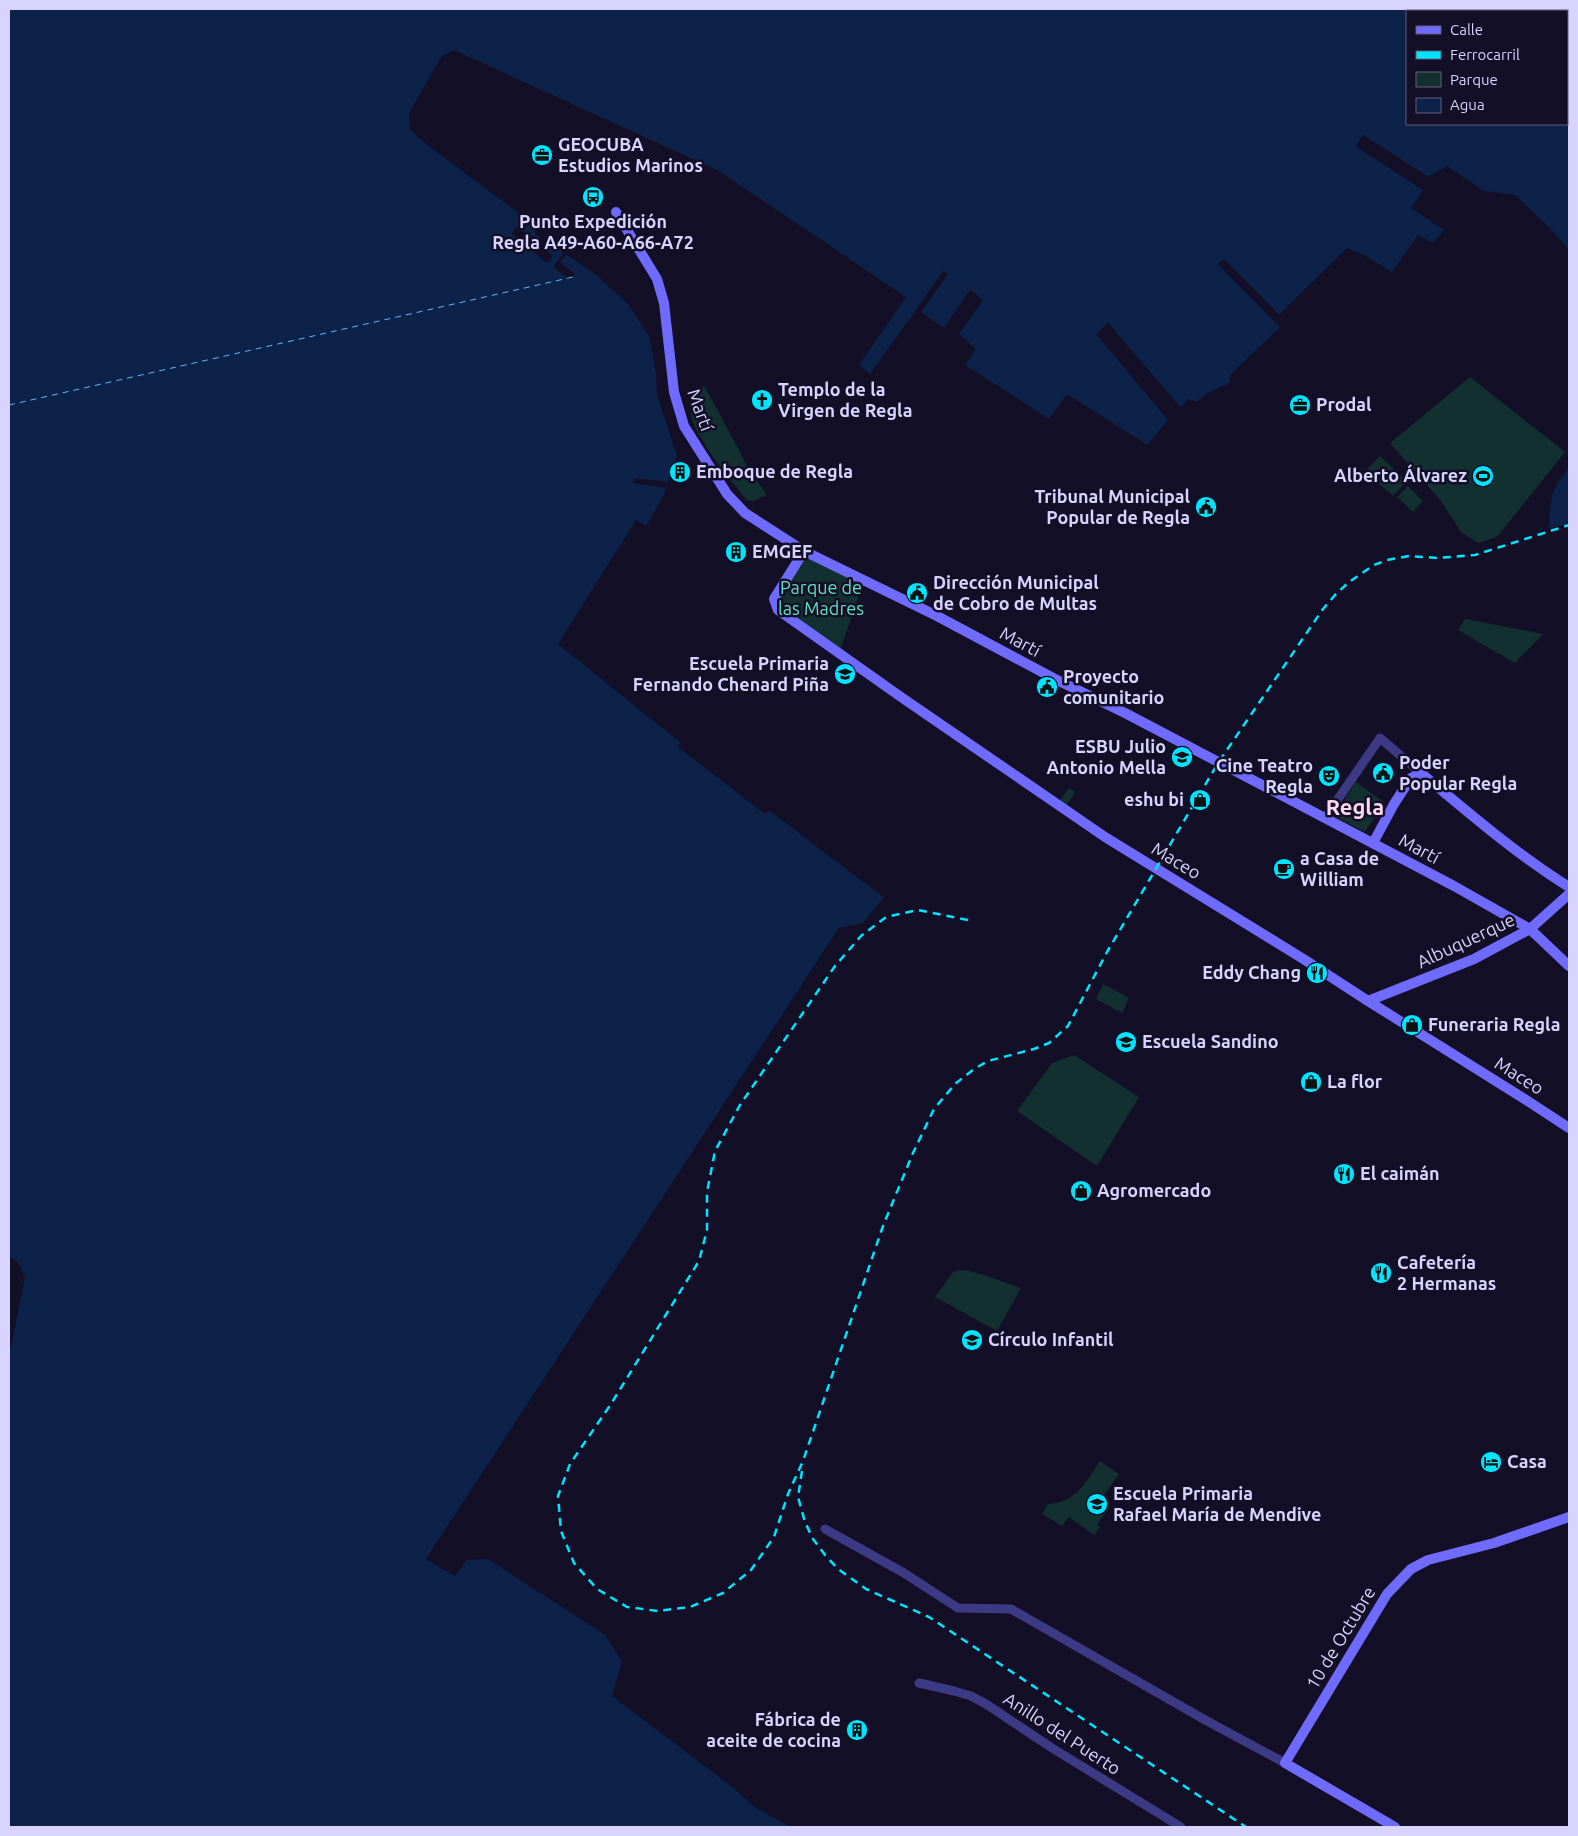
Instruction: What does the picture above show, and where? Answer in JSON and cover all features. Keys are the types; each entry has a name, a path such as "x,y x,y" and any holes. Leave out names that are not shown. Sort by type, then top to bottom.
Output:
{"main road":[{"name":"Martí","path":"616,212 657,279 664,302 674,392 684,426 726,494 745,513 804,551 937,616 1055,679 1127,714 1373,843 1530,929 1569,966"},
{"name":"Maceo","path":"804,551 774,599 778,610 900,697 1080,820 1297,954 1368,1002 1569,1128"},
{"path":"1373,843 1394,804 1411,778 1421,773 1496,835 1547,874 1569,887"},
{"name":"Albuquerque","path":"1368,1002 1474,959 1530,929 1569,894"},
{"name":"10 de Octubre","path":"1284,1763 1387,1594 1411,1568 1439,1556 1494,1543 1569,1517"},
{"path":"1284,1763 1395,1827"}],"street":[{"path":"1325,818 1380,738 1421,773"},
{"path":"824,1529 904,1573 958,1608 1011,1609 1284,1763"},
{"name":"Anillo del Puerto","path":"919,1683 954,1690 986,1704 1052,1748 1181,1827"}],"green space":[{"name":"Alberto Álvarez","path":"1470,377 1565,452 1497,537 1478,543 1461,532 1441,501 1390,443"},
{"path":"704,385 749,469 767,495 753,501 747,500 714,458 698,433 693,422 691,410 695,399"},
{"path":"1380,456 1407,481 1393,496 1365,471"},
{"path":"1408,486 1423,501 1413,512 1397,497"},
{"name":"Parque de las Madres","path":"804,551 864,581 839,653 776,606"},
{"path":"1465,619 1543,634 1515,663 1458,630"},
{"path":"1356,782 1384,802 1365,832 1334,816"},
{"path":"1069,788 1075,792 1067,805 1059,801"},
{"path":"1103,984 1129,998 1122,1013 1096,999"},
{"path":"1074,1055 1139,1097 1097,1166 1017,1111 1052,1063"},
{"path":"960,1270 983,1275 1021,1288 997,1331 935,1297 953,1272"},
{"path":"1100,1461 1119,1474 1099,1502 1108,1509 1097,1525 1100,1527 1094,1535 1069,1517 1062,1526 1042,1514 1048,1504 1066,1500 1079,1490"}],"water":[{"path":"9,9 1569,9 1569,250 1549,227 1515,195 1484,191 1447,166 1428,177 1363,135 1356,146 1423,190 1411,208 1444,230 1433,243 1418,235 1392,272 1364,255 1347,248 1279,315 1224,260 1218,264 1280,327 1231,374 1229,383 1207,393 1196,402 1188,399 1181,408 1108,323 1097,334 1168,420 1147,445 1067,394 1049,419 965,365 976,349 959,334 983,300 970,290 944,328 921,312 947,274 944,271 870,374 859,365 906,297 719,171 454,50 442,56 409,113 410,129 426,144 528,220 536,235 540,236 540,239 549,247 551,244 595,274 628,304 649,336 656,373 657,395 677,456 664,495 646,526 636,520 558,644 680,742 678,747 765,814 770,811 884,897 863,923 839,928 426,1559 455,1576 466,1560 488,1559 605,1635 622,1662 612,1696 735,1789 753,1806 790,1827 9,1827 9,1355 25,1277 17,1262 9,1256"},
{"path":"1569,468 1569,518 1567,524 1549,528 1554,490"}],"pier":[{"path":"1363,135 1428,177 1427,179 1364,138 1360,145 1424,187 1423,190 1356,146"},
{"path":"517,227 537,243 541,238 550,246 546,251 553,256 547,263 511,233"},
{"path":"565,251 568,253 560,262 575,274 570,280 553,267"},
{"path":"1224,259 1279,315 1277,317 1223,263 1275,318 1273,320 1218,264"},
{"path":"943,271 948,274 921,312 919,311 944,274 918,310 916,310"},
{"path":"970,290 983,300 959,334 957,333 980,300 971,294 947,329 944,328"},
{"path":"1108,323 1181,408 1108,327 1100,334 1170,419 1168,420 1096,334"},
{"path":"634,478 668,482 666,488 633,483"},
{"path":"811,840 885,895 884,897 810,842"},
{"path":"865,924 840,930 631,1253 429,1558 455,1573 464,1558 468,1557 455,1576 426,1559 839,928"},
{"path":"9,1256 20,1266 25,1277 9,1355 10,1331 22,1277 18,1267 9,1259"}],"ferry route":[{"path":"9,405 573,277"}],"railway":[{"path":"968,920 918,910 886,917 861,936 835,966 740,1105 715,1151 707,1192 707,1230 699,1261 611,1404 570,1464 558,1496 561,1531 574,1563 597,1589 627,1607 658,1611 690,1607 723,1593 751,1570 774,1537 788,1494 803,1461 883,1226 913,1153 934,1109 955,1084 974,1069 988,1061 1034,1049 1049,1043 1068,1026 1107,952 1218,763 1323,609 1335,595 1349,582 1374,565 1387,560 1409,556 1438,558 1475,555 1569,525"},
{"path":"802,1471 798,1497 805,1522 813,1539 838,1569 866,1589 929,1617 1246,1827"}],"place":[{"name":"GEOCUBA Estudios Marinos","path":"542,155"},
{"name":"Punto Expedición Regla A49-A60-A66-A72","path":"593,197"},
{"name":"Templo de la Virgen de Regla","path":"762,400"},
{"name":"Prodal","path":"1300,405"},
{"name":"Emboque de Regla","path":"680,472"},
{"name":"Alberto Álvarez","path":"1483,476"},
{"name":"Tribunal Municipal Popular de Regla","path":"1206,507"},
{"name":"EMGEF","path":"736,552"},
{"name":"Dirección Municipal de Cobro de Multas","path":"917,593"},
{"name":"Escuela Primaria Fernando Chenard Piña","path":"845,674"},
{"name":"Proyecto comunitario","path":"1047,687"},
{"name":"ESBU Julio Antonio Mella","path":"1182,757"},
{"name":"Poder Popular Regla","path":"1383,773"},
{"name":"Cine Teatro Regla","path":"1329,776"},
{"name":"eshu bi","path":"1200,800"},
{"name":"a Casa de William","path":"1284,869"},
{"name":"Eddy Chang","path":"1317,973"},
{"name":"Funeraria Regla","path":"1412,1025"},
{"name":"Escuela Sandino","path":"1126,1042"},
{"name":"La flor","path":"1311,1082"},
{"name":"El caimán","path":"1344,1174"},
{"name":"Agromercado","path":"1081,1191"},
{"name":"Cafetería 2 Hermanas","path":"1381,1273"},
{"name":"Círculo Infantil","path":"972,1340"},
{"name":"Casa","path":"1491,1462"},
{"name":"Escuela Primaria Rafael María de Mendive","path":"1097,1504"},
{"name":"Fábrica de aceite de cocina","path":"857,1730"}],"district":[{"name":"Regla","path":"1355,807"}]}
